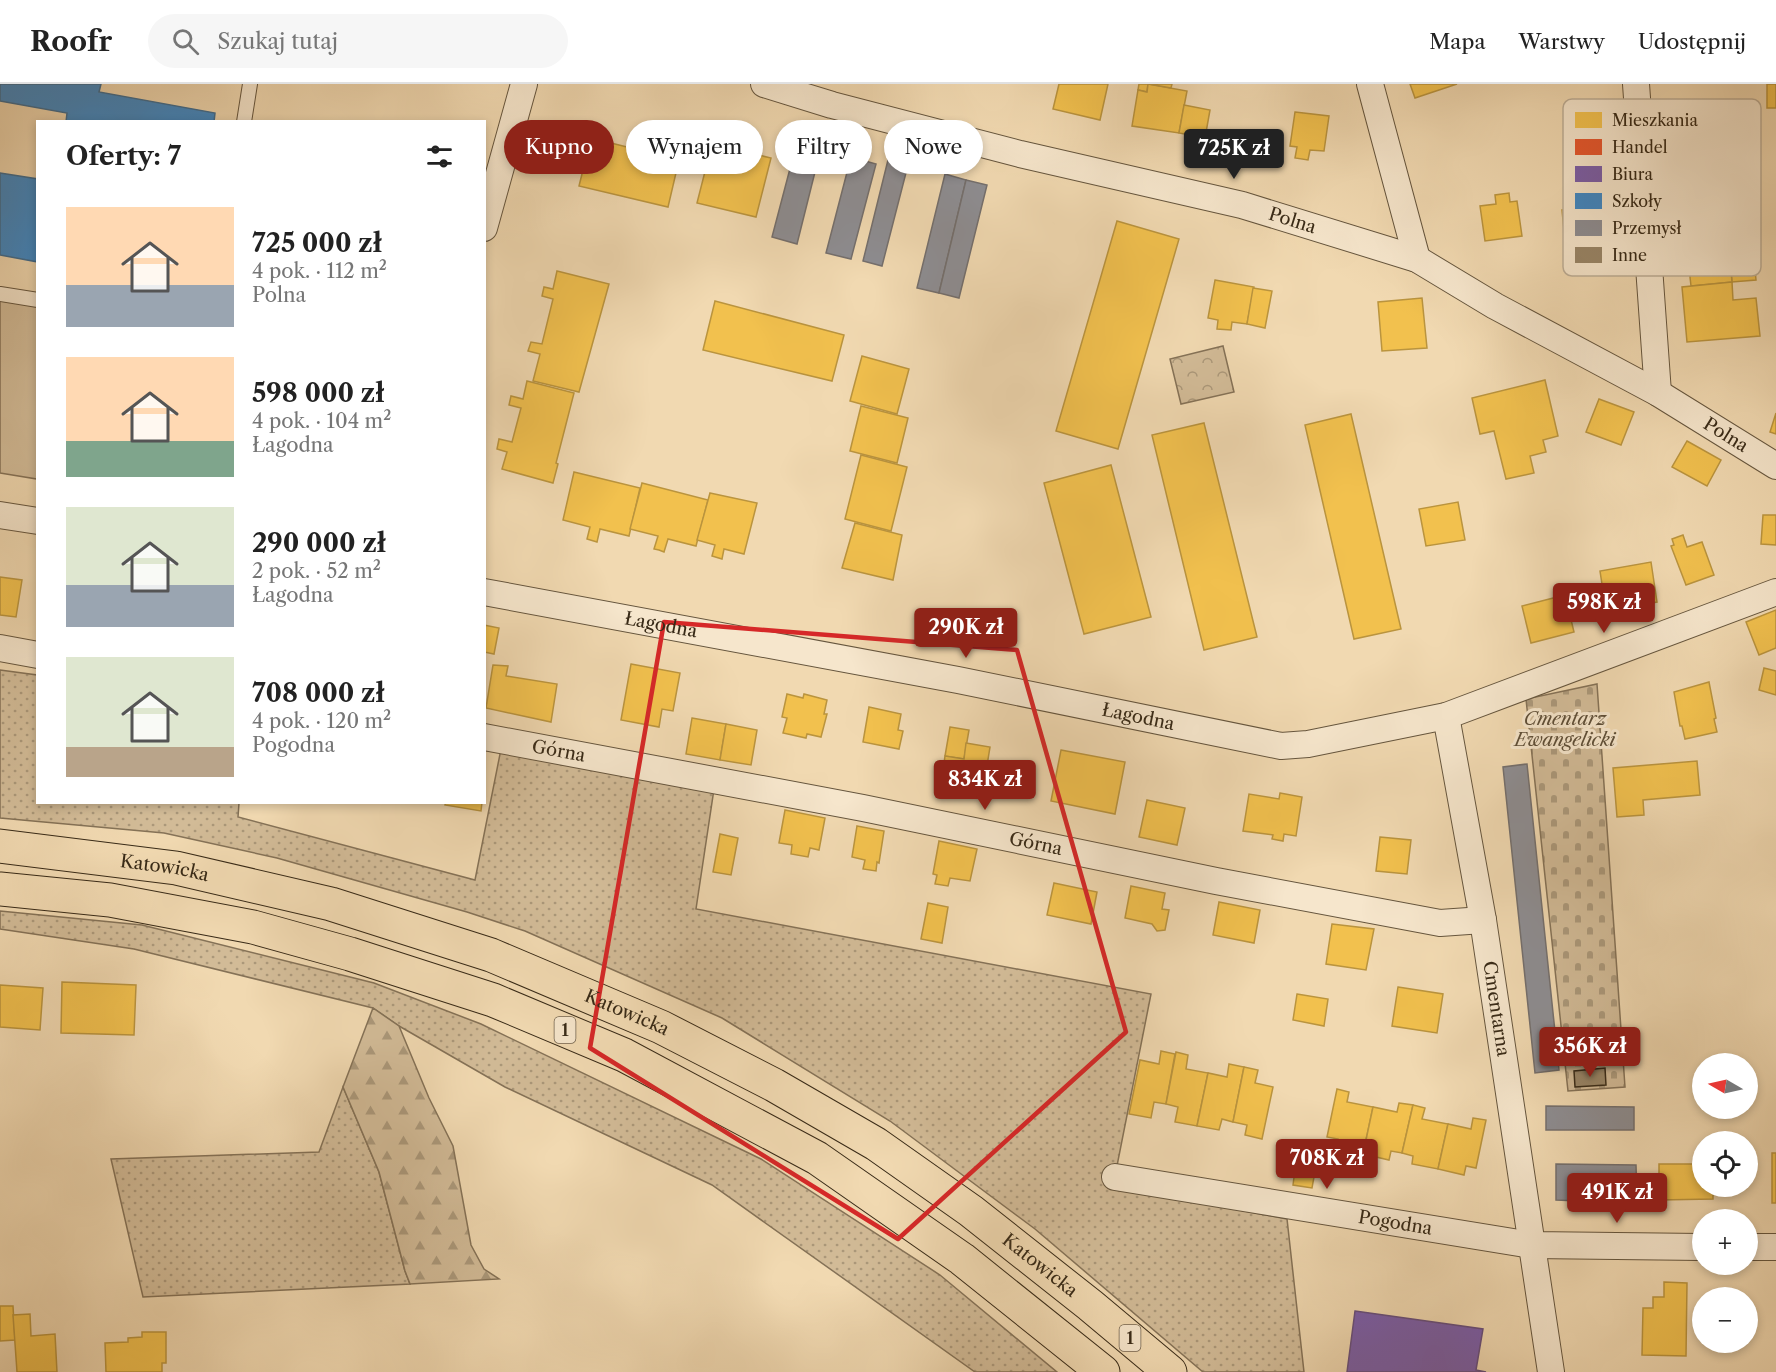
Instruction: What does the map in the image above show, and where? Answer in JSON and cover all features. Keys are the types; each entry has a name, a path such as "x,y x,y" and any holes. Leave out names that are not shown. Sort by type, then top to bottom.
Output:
{"main road":[{"name":"Katowicka","path":"0,846 176,868 331,904 491,955 661,1027 774,1085 876,1144 970,1211 1090,1305 1170,1372"},
{"name":"1","path":"0,889 110,900 264,930 350,954 493,1000 624,1055 817,1158 962,1259 1103,1372"}],"street":[{"path":"486,221 524,84"},
{"name":"Polna","path":"764,84 834,95 1020,154 1242,205 1417,260 1495,306 1658,393 1776,466"},
{"path":"1370,84 1417,260"},
{"path":"1636,84 1637,99"},
{"path":"1650,276 1658,393"},
{"path":"0,515 36,521"},
{"name":"Łagodna","path":"486,592 958,680 1281,746 1308,744 1446,716 1776,592"},
{"path":"0,648 36,654"},
{"name":"Cmentarna","path":"1446,716 1483,920 1551,1372"},
{"name":"Górna","path":"486,736 863,808 1216,881 1440,923 1483,920"},
{"name":"Pogodna","path":"1115,1177 1531,1245 1692,1247"},
{"path":"1758,1247 1776,1247"}],"lane":[{"path":"244,120 250,84"},
{"path":"0,294 36,300"}],"highlighted area":[{"path":"664,622 1017,650 1126,1032 898,1239 590,1048"}],"green space":[{"path":"0,299 36,305 36,479 0,473"},
{"path":"1223,346 1234,392 1181,404 1170,359"},
{"path":"0,670 36,675 36,804 239,804 238,817 475,880 501,749 714,789 696,909 1151,994 1113,1186 1287,1219 1304,1372 1203,1372 1035,1229 890,1121 722,1018 525,931 467,912 277,858 164,833 0,818"},
{"name":"Cmentarz Ewangelicki","path":"1597,684 1625,1087 1568,1091 1526,699"},
{"path":"0,911 142,925 374,983 481,1024 761,1159 940,1275 1057,1372 975,1372 712,1185 505,1087 399,1026 373,1008 134,949 0,929"},
{"path":"373,1008 399,1026 429,1098 453,1146 471,1245 484,1269 499,1279 410,1284 379,1172 343,1087"},
{"path":"343,1087 379,1172 410,1284 143,1297 111,1159 319,1152"}],"building: Mieszkania":[{"path":"1059,84 1108,84 1100,120 1053,109"},
{"path":"1139,84 1148,84 1147,92 1138,90"},
{"path":"1148,84 1187,91 1179,133 1132,126 1138,90 1147,92"},
{"path":"1149,84 1172,84 1171,88"},
{"path":"1410,84 1457,84 1415,98"},
{"path":"1767,84 1776,84 1776,108 1767,108"},
{"path":"1184,105 1210,110 1205,138 1179,133"},
{"path":"1295,112 1329,116 1324,151 1310,150 1308,160 1295,158 1297,147 1290,146"},
{"path":"614,144 626,147 626,174 676,174 668,207 579,186 582,174 614,174"},
{"path":"763,156 771,158 756,217 697,203 704,174 763,174"},
{"path":"1509,193 1510,202 1517,201 1522,236 1485,241 1480,206 1496,204 1495,195"},
{"path":"1117,221 1179,239 1118,449 1056,431"},
{"path":"557,271 609,284 579,392 533,381 540,354 528,351 531,342 542,344 553,299 542,296 544,287 553,289"},
{"path":"1690,276 1731,276 1732,282 1691,286"},
{"path":"1731,276 1756,276 1756,280 1732,282"},
{"path":"1215,280 1254,287 1247,324 1232,322 1231,330 1217,329 1218,320 1208,318"},
{"path":"1732,282 1733,300 1756,298 1760,336 1687,342 1682,287"},
{"path":"1253,288 1272,291 1265,328 1247,324"},
{"path":"1422,298 1427,348 1382,351 1378,302"},
{"path":"715,301 844,335 832,381 703,350"},
{"path":"862,356 909,369 897,414 850,401"},
{"path":"1545,380 1558,436 1543,440 1546,452 1530,456 1534,473 1506,479 1494,431 1480,434 1472,398"},
{"path":"527,381 574,393 553,483 502,469 507,452 497,449 499,439 512,442 521,408 509,405 511,396 523,399"},
{"path":"1599,399 1634,412 1621,445 1586,432"},
{"path":"861,406 908,418 897,463 850,451"},
{"path":"1776,413 1776,434 1770,432"},
{"path":"1351,414 1401,629 1354,639 1305,425"},
{"path":"1204,423 1257,637 1204,650 1152,435"},
{"path":"1687,441 1721,460 1707,486 1672,467"},
{"path":"861,455 907,467 891,531 845,519"},
{"path":"1111,465 1151,617 1084,634 1044,483"},
{"path":"574,472 640,488 629,536 600,529 597,542 587,539 590,527 563,520"},
{"path":"642,483 708,500 696,546 668,539 664,552 654,549 658,536 630,529"},
{"path":"710,493 757,503 744,554 724,549 722,559 712,556 715,545 697,540"},
{"path":"1458,502 1465,540 1426,546 1419,509"},
{"path":"1763,515 1776,515 1776,545 1761,544"},
{"path":"855,523 902,535 893,580 842,568"},
{"path":"1683,535 1687,547 1702,542 1714,575 1686,585 1671,546 1674,545 1672,539"},
{"path":"1651,562 1657,602 1606,610 1600,571"},
{"path":"0,577 22,580 16,617 0,615"},
{"path":"1565,595 1574,632 1531,643 1522,606"},
{"path":"1776,610 1776,648 1759,655 1746,622"},
{"path":"486,625 499,628 494,654 486,652"},
{"path":"631,664 680,673 673,711 662,709 659,727 621,720"},
{"path":"493,665 508,666 506,676 557,684 551,722 486,708"},
{"path":"1764,668 1776,671 1776,695 1759,690"},
{"path":"1709,682 1717,732 1685,739 1682,726 1680,726 1674,692"},
{"path":"787,694 803,698 804,694 827,700 824,714 827,714 821,737 807,734 806,738 783,733 787,718 782,717"},
{"path":"869,707 901,714 898,730 903,731 899,749 863,742"},
{"path":"692,718 726,724 720,760 686,754"},
{"path":"726,724 757,730 751,765 720,760"},
{"path":"950,727 969,730 964,759 945,756"},
{"path":"966,743 990,747 984,784 942,777 945,756 964,759"},
{"path":"1061,750 1125,762 1115,814 1051,801"},
{"path":"1697,761 1700,795 1643,800 1644,815 1617,817 1613,768"},
{"path":"1280,793 1302,797 1296,836 1284,834 1283,841 1272,839 1273,835 1243,831 1249,794 1279,799"},
{"path":"1147,800 1185,808 1177,845 1139,837"},
{"path":"445,804 482,804 481,811"},
{"path":"785,810 825,818 819,850 810,848 808,857 791,854 792,845 779,843"},
{"path":"857,826 884,831 876,871 863,869 865,860 852,857"},
{"path":"720,834 738,838 731,875 713,872"},
{"path":"1380,837 1411,840 1407,874 1376,871"},
{"path":"939,841 977,849 970,881 950,878 948,886 935,884 937,875 933,874"},
{"path":"1054,883 1097,892 1091,924 1047,915"},
{"path":"1131,886 1165,893 1162,909 1169,910 1165,930 1157,931 1152,924 1125,918"},
{"path":"1219,902 1260,910 1254,943 1213,935"},
{"path":"928,903 948,907 942,943 921,939"},
{"path":"1332,924 1374,929 1366,970 1326,964"},
{"path":"62,982 136,985 134,1035 61,1033"},
{"path":"0,985 43,988 40,1030 0,1027"},
{"path":"1398,987 1443,994 1437,1033 1392,1026"},
{"path":"1297,994 1328,999 1324,1026 1293,1020"},
{"path":"1161,1051 1175,1054 1166,1104 1154,1102 1151,1118 1129,1114 1140,1060 1159,1064"},
{"path":"1176,1052 1188,1055 1186,1069 1208,1073 1197,1126 1175,1122 1178,1107 1166,1104"},
{"path":"1229,1064 1244,1067 1233,1122 1222,1119 1219,1130 1197,1126 1208,1073 1227,1077"},
{"path":"1244,1067 1258,1070 1255,1083 1273,1087 1262,1139 1245,1135 1247,1125 1233,1122"},
{"path":"1337,1089 1349,1092 1347,1102 1373,1107 1363,1154 1336,1148 1338,1139 1327,1137"},
{"path":"1399,1103 1413,1105 1402,1153 1391,1151 1389,1160 1363,1154 1373,1107 1397,1112"},
{"path":"1413,1105 1425,1108 1422,1119 1448,1124 1438,1169 1412,1164 1413,1156 1402,1153"},
{"path":"1473,1118 1486,1120 1476,1168 1466,1166 1464,1175 1438,1169 1448,1124 1471,1129"},
{"path":"1772,1153 1776,1153 1776,1203 1772,1203"},
{"path":"1296,1162 1316,1166 1312,1188 1293,1185"},
{"path":"1659,1164 1692,1164 1692,1197 1713,1197 1713,1199 1659,1200"},
{"path":"1664,1282 1687,1283 1686,1356 1642,1355 1643,1308 1653,1308 1653,1297 1664,1297"},
{"path":"0,1306 13,1306 15,1340 0,1341"},
{"path":"30,1314 31,1336 55,1334 57,1372 17,1372 13,1315"},
{"path":"142,1332 166,1332 166,1363 162,1363 162,1372 106,1372 105,1343 128,1342 128,1338 142,1337"}],"building: Biura":[{"path":"1355,1311 1483,1329 1476,1370 1486,1372 1347,1372"}],"building: Szkoły":[{"path":"0,84 101,84 99,92 215,113 214,120 66,120 67,113 0,101"},
{"path":"0,173 36,179 36,262 0,255"}],"building: Przemysł":[{"path":"872,163 876,164 851,259 826,253 847,174 872,174"},
{"path":"789,174 814,174 797,244 772,237"},
{"path":"885,174 906,174 882,266 863,261"},
{"path":"945,174 966,180 939,293 917,288"},
{"path":"966,180 987,185 959,298 939,293"},
{"path":"1527,764 1559,1070 1535,1073 1503,767"},
{"path":"1546,1106 1634,1107 1634,1130 1546,1130"},
{"path":"1556,1164 1636,1165 1637,1202 1613,1202 1614,1189 1579,1188 1579,1201 1556,1200"}],"building: Inne":[{"path":"1605,1068 1606,1085 1575,1087 1574,1071"}]}
